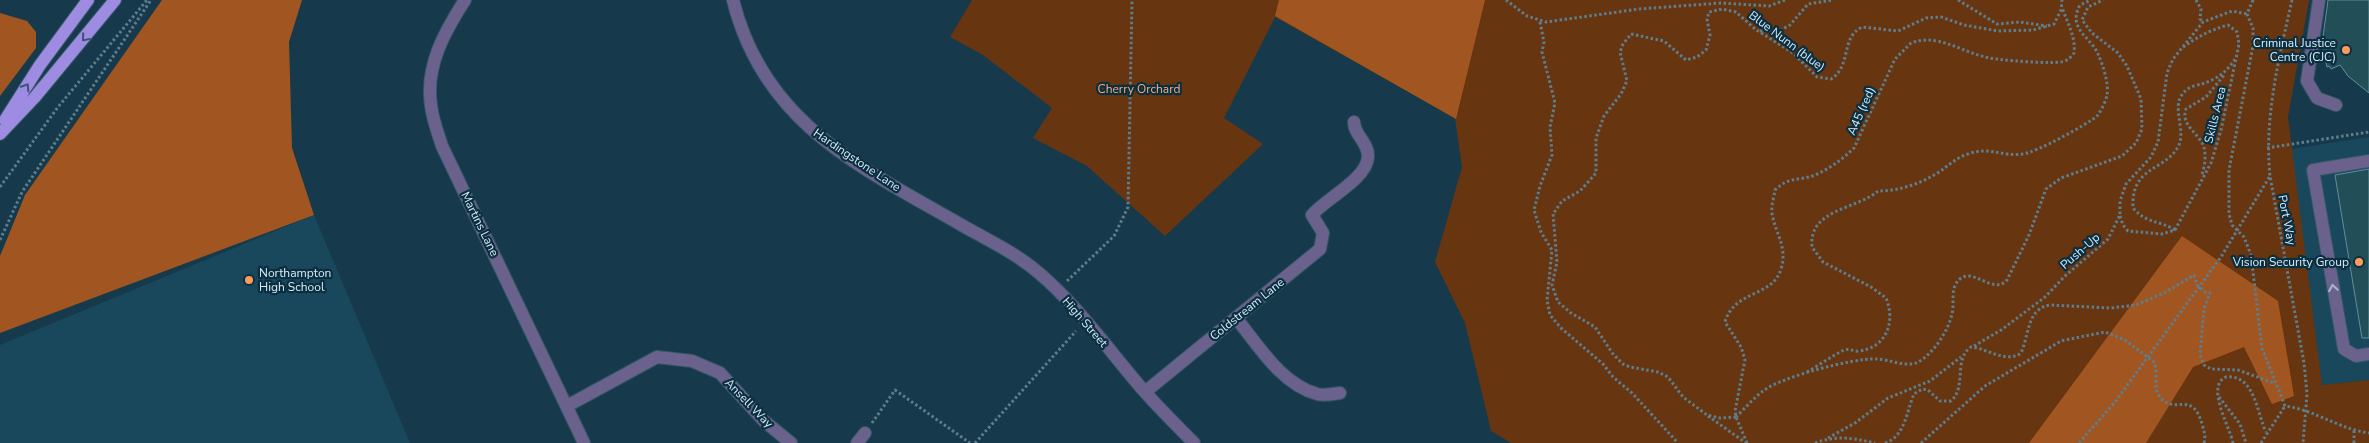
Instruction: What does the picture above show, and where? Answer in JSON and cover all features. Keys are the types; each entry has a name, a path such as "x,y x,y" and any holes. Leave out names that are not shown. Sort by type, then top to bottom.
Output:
{"main road":[{"path":"0,128 40,65 88,0"},
{"path":"0,134 35,97 115,0"}],"street":[{"name":"Martins Lane","path":"465,0 444,32 433,64 430,104 442,146 584,443"},
{"name":"Hardingstone Lane","path":"733,0 749,48 765,78 784,104 836,149 890,184 958,223"},
{"path":"2320,0 2307,81 2317,98 2336,105"},
{"name":"Coldstream Lane","path":"1145,392 1320,249 1323,233 1312,215 1325,201 1345,189 1366,165 1368,157 1366,146 1357,132 1354,122"},
{"path":"2369,161 2313,170 2344,349 2356,356 2369,354"},
{"name":"High Street","path":"958,223 1037,272 1085,321 1145,392 1194,443"},
{"path":"1236,318 1280,371 1300,387 1319,395 1340,393"},
{"name":"Ansell Way","path":"567,406 657,357 692,361 720,373 764,421 791,443"},
{"path":"856,443 865,433"}],"path":[{"path":"0,187 58,107 147,0"},
{"path":"0,240 22,192 151,0"},
{"path":"1070,279 1114,236 1128,207 1132,0"},
{"path":"1506,0 1527,16 1540,22 1571,20 1639,9 1721,3 1769,6 1786,0"},
{"path":"1755,29 1765,32 1779,30 1794,22 1808,4 1815,1 1832,0"},
{"path":"1958,0 1997,24 2020,22 2050,26 2056,21 2062,2"},
{"path":"1802,374 1846,350 1857,352 1878,345 1886,336 1889,323 1886,298 1872,287 1823,262 1812,247 1817,226 1831,213 1869,198 1878,191 1888,192 1906,188 1932,176 1965,155 1982,149 2010,155 2035,152 2097,115 2106,98 2106,80 2098,53 2083,37 2076,23 2077,11 2080,5 2091,0"},
{"path":"1707,415 1715,418 1736,417 1762,391 1786,378 1802,374 1865,359 1908,364 1919,362 1936,345 1950,322 1953,311 1954,286 1959,280 1966,276 1971,276 1995,285 2006,280 2029,235 2046,189 2061,178 2122,156 2132,148 2140,136 2143,122 2138,90 2128,66 2118,53 2092,33 2082,20 2083,13 2088,7 2103,0"},
{"path":"2196,0 2200,7 2200,19 2203,22"},
{"path":"2253,0 2247,14 2253,28 2253,46 2229,170 2228,214 2232,226 2244,237 2251,255 2262,348 2274,383 2285,406"},
{"name":"Port Way","path":"2292,0 2276,70 2267,148 2270,176 2304,363 2306,410 2303,443"},
{"name":"A45 (red)","path":"1736,417 1735,404 1745,360 1741,347 1730,333 1725,322 1732,307 1746,296 1774,283 1781,270 1784,247 1772,212 1775,190 1796,177 1816,174 1844,158 1854,148 1895,59 1910,43 1939,42 1986,58 2045,62 2066,61 2074,53 2074,45 2062,2"},
{"name":"Blue Nunn (blue)","path":"1707,415 1683,397 1668,377 1658,372 1630,367 1621,362 1595,327 1571,313 1558,302 1552,285 1557,249 1552,219 1562,201 1584,187 1596,173 1594,150 1598,133 1606,113 1627,81 1620,52 1628,36 1631,34 1646,36 1664,41 1684,59 1690,60 1706,50 1710,35 1708,14 1712,10 1722,9 1736,12 1755,29 1793,53 1817,76 1823,79 1831,79 1841,71 1850,37 1862,27 1898,31 1926,18 1941,17 1964,25 1998,31 2033,30 2050,26"},
{"path":"2178,52 2203,22 2232,11 2247,14"},
{"path":"1540,22 1544,42 1542,52 1555,103 1550,128 1552,155 1540,186 1534,210 1541,232 1552,250 1547,300 1550,315 1561,328 1603,364 1613,377 1632,393 1678,443"},
{"name":"Skills Area","path":"2178,52 2203,34 2228,25 2237,32 2238,55 2211,163 2175,230 2165,224 2152,223 2140,216 2134,208 2134,190 2139,181 2178,146 2180,137 2177,118 2180,97 2188,88 2211,81 2226,73"},
{"name":"Push-Up","path":"1828,438 1855,423 1888,398 1930,381 1973,347 2001,330 2045,297 2065,276 2108,238 2120,216 2120,201 2126,184 2151,157 2158,142 2167,73 2178,52"},
{"name":"Skills Area","path":"2202,178 2205,159 2203,145 2186,123 2184,113 2186,109 2211,92 2238,55"},
{"path":"2267,148 2369,132"},
{"path":"2079,443 2115,402 2199,287 2238,231 2270,176"},
{"path":"2120,216 2123,225 2128,231 2162,234 2175,230"},
{"path":"1973,347 2004,356 2018,355 2025,346 2030,322 2038,310 2048,306 2111,308 2136,305 2164,293 2194,275 2199,287 2206,294 2210,293 2203,314 2200,355 2204,366 2211,369 2238,370 2274,383"},
{"path":"975,443 1085,321"},
{"path":"1921,443 1985,386 2060,341 2105,332 2125,340 2147,356 2156,368 2156,390 2163,400 2175,405 2190,404 2197,411 2205,433 2204,443"},
{"path":"1885,443 1892,441 1898,433 1914,394 1918,390 1928,390 1940,401 1951,401 1955,398 1964,354"},
{"path":"2233,443 2218,395 2218,385 2222,379 2231,377 2241,380 2254,396 2266,432"},
{"path":"865,433 895,390 970,443"},
{"path":"2218,395 2240,424 2246,443"},
{"path":"2285,406 2306,410 2354,430 2369,433"},
{"path":"2261,443 2266,432 2285,406"},
{"path":"1707,415 1747,443"},
{"path":"1736,417 1747,443"},
{"path":"2354,430 2354,443"},
{"path":"1815,443 1828,438 1858,438 1875,443"}],"shaded area":[{"path":"162,0 302,0 289,42 292,148 314,215 0,333 0,256 25,195"},
{"path":"1279,0 1485,0 1456,119 1275,16"},
{"path":"0,13 27,21 36,32 36,48 0,96"},
{"path":"2369,137 2369,380 2322,385 2291,149"},
{"name":"Northampton High School","path":"314,215 410,443 0,443 0,345"},
{"path":"2182,236 2278,301 2294,396 2272,404 2244,347 2193,367 2146,443 2029,443"}],"green space":[{"name":"Cherry Orchard","path":"972,0 2309,0 2288,117 2322,385 2369,380 2369,443 1511,443 1491,431 1465,323 1435,262 1462,167 1455,118 1275,17 1224,118 1263,144 1165,236 1087,166 1033,138 1052,108 983,55 950,37"}],"building":[{"name":"Criminal Justice Centre (CJC)","path":"2328,0 2369,0 2369,93 2348,76 2340,65 2331,69 2329,66 2327,67 2322,44"},
{"name":"Vision Security Group","path":"2369,169 2369,338 2362,338 2335,175"}],"place":[{"name":"Criminal Justice Centre (CJC)","path":"2346,50"},
{"name":"Vision Security Group","path":"2359,262"},
{"name":"Northampton High School","path":"249,280"}]}
